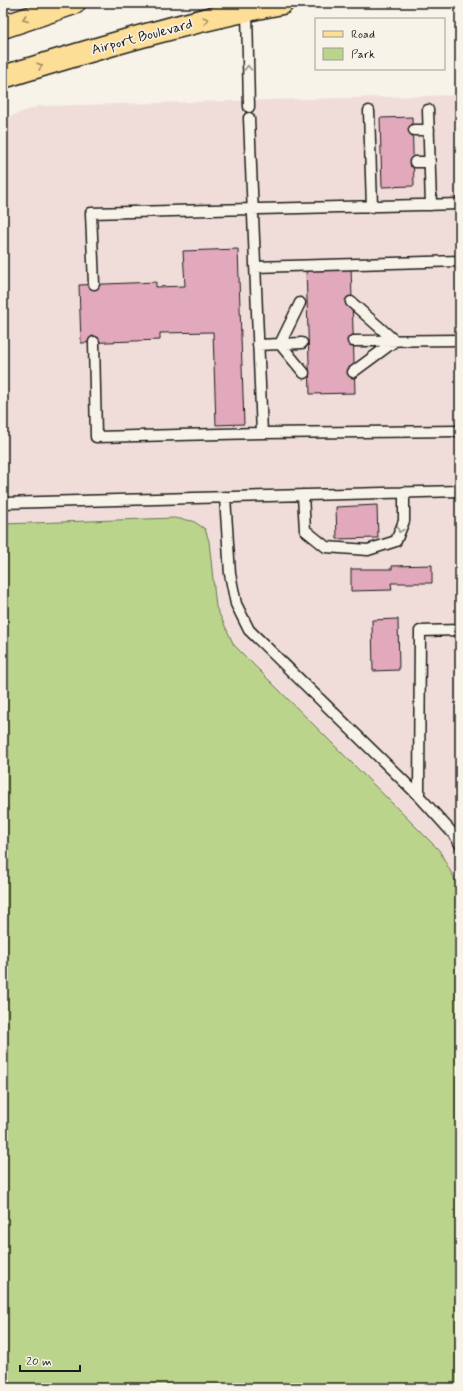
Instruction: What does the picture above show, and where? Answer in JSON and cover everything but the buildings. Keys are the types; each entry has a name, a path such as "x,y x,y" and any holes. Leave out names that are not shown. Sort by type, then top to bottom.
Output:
{"main road":[{"path":"3,27 74,3"},
{"name":"Airport Boulevard","path":"3,77 247,6 282,3"}],"lane":[{"path":"247,6 248,107"},
{"path":"428,110 431,205"},
{"path":"369,111 373,131 374,164 372,206"},
{"path":"249,118 262,433"},
{"path":"414,130 429,130"},
{"path":"414,162 430,162"},
{"path":"94,284 91,213 460,204"},
{"path":"255,267 460,261"},
{"path":"351,302 394,341"},
{"path":"280,344 300,303"},
{"path":"352,341 460,340"},
{"path":"353,372 394,341"},
{"path":"94,342 96,437 262,433 460,431"},
{"path":"258,344 302,343"},
{"path":"280,344 304,373"},
{"path":"3,503 460,491"},
{"path":"303,495 305,530 326,547 368,550 396,541 404,521 404,492"},
{"path":"225,497 230,574 236,604 249,630 459,836"},
{"path":"419,796 420,631 460,630"}],"shaded area":[{"path":"460,95 460,1388 3,1388 3,119 39,106"}],"green space":[{"path":"174,518 193,521 205,529 209,541 216,607 234,645 439,850 459,887 460,1388 3,1388 3,524"}]}
